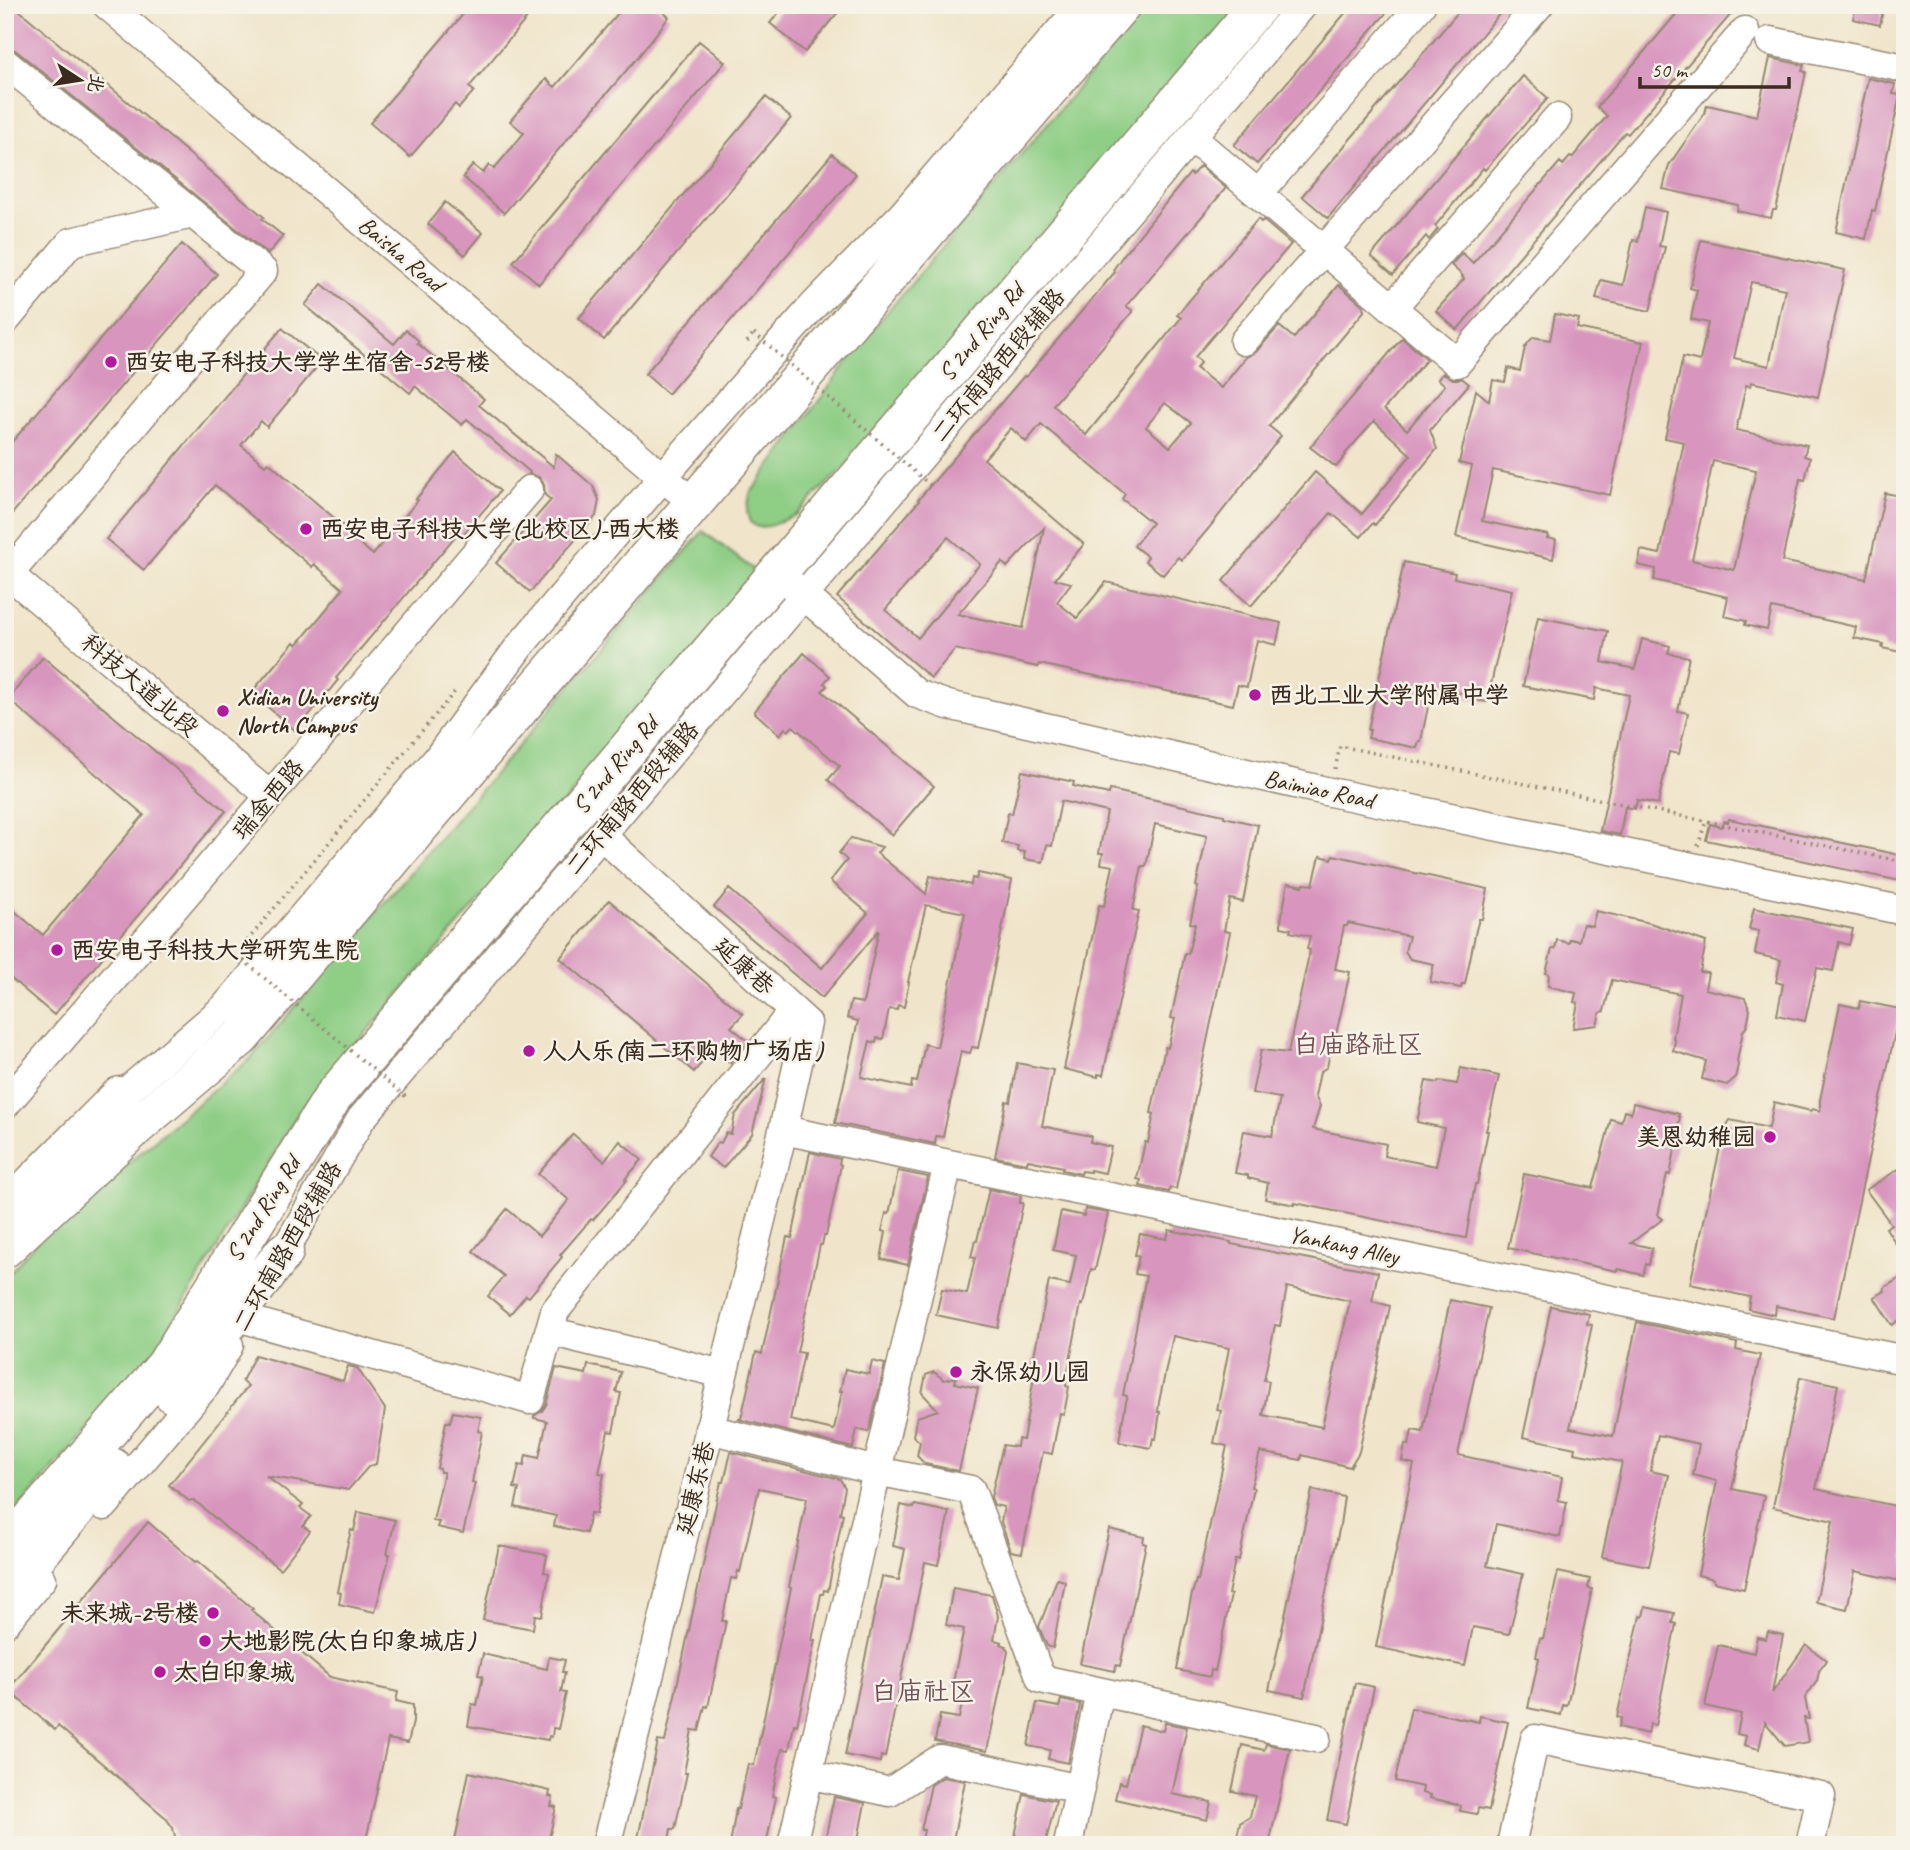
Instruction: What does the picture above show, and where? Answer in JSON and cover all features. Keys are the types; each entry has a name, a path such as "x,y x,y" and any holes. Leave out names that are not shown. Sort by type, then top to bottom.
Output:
{"highway":[{"path":"5,1211 129,1111 241,1037 1121,5"},
{"name":"S 2nd Ring Rd","path":"5,1550 175,1373 261,1212 333,1097 791,584 1259,5"},
{"path":"5,1222 129,1111"},
{"path":"5,1248 129,1111"},
{"path":"5,1594 175,1373 284,1252"}],"street":[{"name":"Baisha Road","path":"107,5 694,503"},
{"path":"5,1194 129,1111 225,1008 437,759 519,647 663,477 814,304 902,215 1082,5"},
{"name":"二环南路西段辅路","path":"5,1623 206,1385 360,1119 601,835 791,584 1191,138 1303,5"},
{"path":"1258,194 1421,5"},
{"path":"1244,341 1539,5"},
{"path":"1191,138 1457,363 1757,36 1905,68"},
{"path":"5,62 263,271 6,575"},
{"path":"1392,308 1556,118"},
{"path":"5,321 71,243 193,214"},
{"name":"瑞金西路","path":"5,1105 529,490"},
{"name":"科技大道北段","path":"6,575 270,796"},
{"name":"Baimiao Road","path":"791,584 917,694 948,705 1330,792 1905,911"},
{"name":"延康巷","path":"601,835 807,1023 783,1130"},
{"path":"245,1319 530,1400 555,1311 793,1011"},
{"name":"Yankang Alley","path":"783,1130 1905,1360"},
{"name":"延康东巷","path":"606,1845 783,1130"},
{"path":"792,1845 948,1164"},
{"path":"549,1331 723,1374"},
{"path":"709,1429 877,1471 971,1490 1041,1679 1316,1738"},
{"path":"1068,1845 1100,1692"},
{"path":"1511,1845 1535,1738 1821,1796 1810,1845"},
{"path":"808,1774 890,1792 940,1759 1080,1789"}],"path":[{"path":"754,333 931,486"},
{"path":"245,944 457,688"},
{"path":"1330,792 1340,746 1905,862"},
{"path":"236,955 406,1097"}],"green space":[{"path":"1148,5 1242,5 893,418 796,515 769,526 757,527 750,522 747,512 750,494 866,337"},
{"path":"703,531 760,575 302,1107 150,1359 5,1523 5,1278 38,1240 251,1058"}],"building":[{"path":"5,5 13,5 264,217 262,219 283,236 268,254 15,50 5,47"},
{"path":"471,5 538,5 469,87 474,91 459,108 455,104 410,157 370,123"},
{"path":"625,5 655,5 669,17 504,213 463,177 473,165 483,173 489,165 494,169 524,133 510,121 546,79 555,87"},
{"path":"785,5 844,5 805,52 770,23"},
{"path":"1352,5 1393,5 1257,164 1234,145"},
{"path":"1464,5 1507,5 1328,218 1302,196"},
{"path":"1684,5 1739,5 1628,134 1625,132 1457,330 1436,311 1464,279 1451,265 1462,253 1473,263 1560,162 1563,165 1572,158 1607,116 1597,107"},
{"path":"1856,5 1884,5 1880,25 1853,19"},
{"path":"699,41 725,62 539,284 513,262"},
{"path":"1770,58 1804,65 1802,71 1806,72 1776,210 1773,210 1771,218 1737,211 1738,205 1663,189 1669,165 1705,113 1707,105 1757,116"},
{"path":"1523,76 1548,98 1485,170 1483,168 1435,226 1438,229 1429,240 1426,236 1393,275 1371,256"},
{"path":"1868,78 1895,84 1893,94 1900,95 1875,211 1872,210 1866,239 1836,232"},
{"path":"766,97 791,118 604,340 579,318"},
{"path":"832,154 856,174 668,394 645,374"},
{"path":"1200,166 1226,188 1126,306 1133,311 1053,405 1086,435 1181,318 1177,315 1258,219 1261,222 1263,220 1291,244 1195,357 1201,362 1196,368 1221,388 1246,357 1256,352 1279,326 1294,338 1339,285 1364,306 1365,310 1269,426 1281,436 1182,560 1178,557 1163,575 1145,561 1148,557 1134,546 1152,523 1122,499 1125,494 1041,424 1026,442 1011,428 984,459 1084,544 1055,579 1071,583 1057,602 1077,618 1106,582 1281,623 1276,645 1257,640 1247,687 1238,685 1233,705 955,649 931,678 837,597 1115,272 1113,270 1124,254 1190,173 1192,175","holes":["1165,403 1191,423 1170,447 1146,427","1044,528 1023,628 958,614 1002,562 1007,567","948,537 980,564 918,638 885,610"]},
{"path":"445,202 483,233 465,255 428,224"},
{"path":"1645,207 1666,212 1659,246 1665,247 1650,311 1596,299 1601,280 1623,285 1633,240 1638,241"},
{"path":"1701,240 1845,270 1818,397 1751,382 1750,386 1746,385 1736,430 1807,445 1804,456 1810,458 1805,480 1800,479 1782,561 1866,579 1885,493 1905,497 1905,653 1882,648 1883,644 1854,638 1856,627 1772,608 1767,630 1745,625 1746,621 1724,616 1728,597 1654,580 1656,569 1638,565 1641,550 1660,554 1684,442 1665,438 1683,357 1700,361 1708,323 1691,319 1697,290 1690,288","holes":["1751,282 1785,289 1769,366 1734,358","1713,461 1756,470 1734,570 1692,560"]},
{"name":"西安电子科技大学学生宿舍-52号楼","path":"182,244 217,274 5,522 5,450"},
{"path":"322,284 394,344 406,330 419,341 417,343 484,399 479,405 554,467 556,454 593,486 599,500 596,516 530,592 496,563 551,500 545,495 544,484 539,477 529,474 530,472 467,419 462,425 415,386 410,393 305,305"},
{"path":"1555,314 1579,319 1577,328 1643,342 1610,495 1493,470 1482,521 1548,535 1547,538 1556,540 1553,559 1456,537 1472,466 1459,463 1476,390 1489,401 1493,380 1505,382 1508,368 1520,371 1525,347 1533,337 1550,340"},
{"name":"西安电子科技大学(北校区)-西大楼","path":"282,328 322,361 267,427 261,421 241,445 265,465 268,462 346,528 344,531 373,555 455,452 500,491 461,537 457,534 336,678 338,680 296,731 251,693 294,642 297,645 343,589 314,564 312,567 215,485 144,570 106,539"},
{"path":"1402,338 1427,359 1384,409 1407,430 1445,385 1438,379 1443,373 1453,379 1463,379 1469,384 1430,430 1437,449 1375,525 1373,523 1361,537 1331,513 1251,606 1223,581 1315,472 1362,514 1411,455 1374,421 1336,467 1310,447"},
{"path":"1404,562 1455,573 1454,578 1512,590 1487,702 1465,698 1466,694 1432,687 1421,741 1417,748 1368,738"},
{"path":"1538,617 1608,631 1602,662 1635,669 1642,639 1670,646 1668,653 1689,657 1678,711 1688,713 1679,754 1669,752 1658,804 1637,800 1635,809 1625,807 1620,835 1600,831 1629,695 1596,688 1594,700 1523,686"},
{"path":"804,653 830,676 822,691 934,786 892,835 828,780 840,766 793,726 788,731 785,728 780,735 754,712"},
{"path":"43,657 226,811 54,1015 7,975 12,971 5,965 5,903 43,935 144,815 8,699"},
{"path":"1022,771 1074,782 1073,786 1109,794 1110,790 1258,825 1243,902 1230,899 1224,931 1230,932 1176,1189 1170,1188 1169,1192 1140,1186 1141,1180 1137,1179 1145,1142 1148,1143 1154,1114 1151,1113 1165,1047 1168,1048 1175,1019 1171,1018 1185,953 1188,954 1195,924 1190,923 1207,836 1155,824 1146,866 1142,866 1133,910 1139,911 1103,1075 1098,1074 1098,1077 1064,1069 1099,905 1104,906 1113,866 1101,864 1103,853 1099,853 1107,812 1061,801 1052,846 1047,845 1043,862 1024,859 1025,852 1017,851 1018,846 1002,843 1008,813 1012,814"},
{"path":"1729,819 1905,856 1905,882 1706,840 1710,824 1722,827 1724,821 1728,822"},
{"path":"851,838 882,847 877,853 926,894 930,876 971,885 972,878 976,879 978,873 1012,880 978,1048 972,1047 970,1053 961,1051 943,1137 936,1136 935,1144 835,1123 858,1021 847,1018 851,1001 863,1003 879,930 822,998 714,907 729,889 822,968 868,913 830,881 847,860 839,853","holes":["926,905 965,913 937,1047 925,1044 917,1082 912,1081 911,1088 861,1077 870,1041 876,1043 877,1038 883,1039 889,1009 897,1010 898,1005 904,1007"]},
{"path":"1333,855 1488,889 1465,984 1462,984 1461,988 1430,982 1434,964 1410,959 1405,951 1409,936 1348,923 1344,926 1335,969 1350,972 1335,1039 1333,1038 1327,1067 1320,1072 1315,1096 1320,1106 1313,1129 1386,1144 1384,1156 1436,1166 1444,1128 1417,1122 1426,1081 1457,1084 1461,1068 1499,1076 1466,1238 1265,1199 1268,1183 1235,1173 1244,1131 1272,1136 1280,1098 1252,1093 1261,1050 1288,1053 1310,950 1307,949 1310,936 1290,932 1291,929 1281,927 1288,883 1313,885 1320,856 1332,859"},
{"path":"609,900 743,1014 731,1027 748,1041 730,1063 713,1049 694,1072 560,958"},
{"path":"1754,908 1853,929 1849,945 1839,942 1833,971 1817,968 1805,1021 1777,1015 1783,984 1776,982 1781,960 1755,954 1759,931 1749,929"},
{"path":"1596,911 1650,923 1706,942 1700,972 1708,973 1705,989 1745,998 1750,1010 1747,1026 1743,1031 1735,1078 1727,1085 1702,1079 1706,1061 1673,1051 1681,994 1612,980 1604,1011 1600,1013 1597,1025 1573,1028 1578,1003 1574,1002 1576,993 1548,986 1549,974 1546,973 1557,940 1569,943 1570,939 1579,941 1583,924 1592,926"},
{"path":"1860,1001 1900,1009 1834,1318 1776,1306 1775,1315 1748,1309 1750,1297 1690,1284 1724,1130 1730,1120 1769,1128 1774,1102 1820,1111 1840,1004 1859,1008"},
{"path":"1017,1063 1053,1070 1042,1126 1091,1136 1090,1142 1111,1147 1105,1173 1090,1170 1082,1171 1081,1174 1062,1170 1063,1167 1028,1160 1027,1163 995,1157"},
{"path":"766,1078 752,1134 723,1168 708,1157 726,1133 731,1134 735,1115"},
{"path":"1633,1103 1679,1114 1680,1117 1670,1175 1667,1174 1658,1215 1663,1219 1631,1243 1652,1248 1649,1265 1646,1264 1643,1275 1508,1248 1524,1174 1593,1188 1611,1119 1621,1122 1624,1111 1631,1113"},
{"path":"573,1134 604,1161 620,1141 642,1160 593,1220 591,1219 560,1255 562,1257 529,1297 526,1295 510,1314 488,1296 504,1276 473,1251 507,1209 539,1236 551,1222 569,1200 538,1174"},
{"path":"810,1152 840,1159 841,1165 826,1236 820,1245 797,1352 804,1353 790,1420 834,1430 845,1369 869,1374 872,1361 885,1364 870,1428 868,1432 857,1429 853,1448 738,1419 741,1419 756,1352 762,1354 787,1237 792,1238"},
{"path":"1905,1165 1905,1258 1886,1228 1891,1224 1866,1190"},
{"path":"898,1171 928,1177 908,1265 881,1259 886,1232 882,1231 886,1213 889,1214"},
{"path":"989,1189 1021,1196 1020,1203 1023,1203 998,1328 936,1315 942,1289 967,1294 975,1258 971,1257"},
{"path":"1085,1209 1108,1213 1095,1270 1091,1269 1083,1305 1081,1304 1067,1376 1066,1386 1069,1387 1064,1414 1060,1413 1052,1454 1043,1452 1022,1553 1011,1551 1001,1522 1004,1507 994,1505 991,1497 1003,1445 1017,1447 1018,1439 1023,1440 1035,1371 1031,1370 1049,1281 1070,1285 1076,1255 1053,1250 1061,1211 1084,1216"},
{"path":"1169,1230 1378,1272 1372,1301 1390,1306 1359,1452 1350,1467 1302,1455 1301,1460 1260,1452 1251,1487 1254,1488 1239,1560 1235,1560 1228,1594 1231,1595 1215,1671 1211,1670 1210,1677 1177,1670 1227,1446 1214,1443 1221,1411 1217,1410 1229,1348 1173,1336 1159,1402 1156,1439 1153,1438 1151,1448 1119,1442 1127,1396 1123,1395 1146,1276 1135,1274 1139,1256 1135,1255 1140,1234 1167,1239","holes":["1287,1287 1350,1301 1322,1427 1263,1415 1269,1381 1264,1380 1275,1325 1280,1326"]},
{"path":"1905,1275 1905,1316 1892,1325 1874,1297"},
{"path":"1450,1300 1489,1308 1458,1455 1562,1477 1558,1500 1567,1502 1560,1537 1496,1524 1487,1566 1523,1574 1509,1634 1473,1627 1465,1666 1376,1647 1414,1464 1402,1461 1405,1444 1409,1445 1412,1430 1423,1432"},
{"path":"1551,1306 1589,1314 1587,1324 1592,1325 1570,1428 1613,1436 1637,1322 1737,1343 1736,1350 1760,1355 1732,1489 1764,1496 1744,1589 1698,1575 1717,1481 1693,1475 1699,1444 1658,1435 1650,1471 1669,1475 1649,1566 1602,1557 1622,1462 1574,1453 1575,1448 1523,1437"},
{"path":"255,1355 343,1381 348,1366 357,1368 385,1409 376,1464 368,1467 348,1490 266,1476 303,1505 300,1508 311,1516 303,1526 310,1531 280,1569 200,1505 189,1501 169,1485 248,1386 242,1381"},
{"path":"588,1365 621,1372 616,1392 621,1393 613,1432 608,1431 599,1473 604,1474 596,1514 590,1513 586,1533 554,1526 556,1516 515,1507 519,1489 514,1488 519,1465 524,1466 526,1455 539,1458 547,1421 534,1416 546,1405 556,1368 586,1374"},
{"path":"934,1372 944,1380 956,1377 955,1383 978,1388 959,1471 925,1464 917,1456 920,1442 913,1436 917,1417 938,1410 922,1393 926,1375"},
{"path":"1800,1377 1838,1385 1816,1489 1905,1508 1905,1582 1855,1571 1847,1609 1816,1602 1833,1521 1773,1507"},
{"path":"453,1412 481,1417 478,1431 482,1432 472,1482 475,1483 463,1533 437,1527 439,1522 433,1521 444,1472 437,1468 446,1422 450,1422"},
{"path":"731,1452 840,1479 845,1488 840,1513 843,1514 828,1591 824,1590 821,1594 812,1640 815,1640 797,1725 794,1724 789,1750 782,1749 772,1796 776,1797 766,1845 730,1845 748,1764 754,1765 807,1498 759,1488 740,1572 738,1571 736,1579 731,1578 722,1621 726,1621 708,1707 705,1706 699,1731 692,1730 684,1773 687,1773 675,1829 671,1829 668,1845 637,1843 658,1741 665,1742 717,1499"},
{"path":"1312,1490 1344,1497 1304,1697 1269,1690"},
{"path":"901,1505 949,1512 938,1565 925,1562 885,1757 881,1756 880,1762 845,1755 882,1577 899,1580 905,1549 893,1546"},
{"path":"358,1512 395,1520 387,1554 390,1554 375,1612 339,1604 341,1593 338,1592 346,1551"},
{"path":"148,1522 330,1677 398,1692 396,1701 413,1705 413,1722 408,1743 388,1739 365,1845 177,1845 173,1828 165,1817 58,1726 55,1730 8,1690"},
{"path":"1109,1529 1144,1537 1143,1543 1146,1544 1120,1666 1116,1665 1115,1671 1080,1664"},
{"path":"499,1546 547,1555 544,1572 549,1573 542,1616 535,1615 533,1629 483,1620"},
{"path":"1558,1572 1590,1579 1588,1588 1592,1589 1567,1706 1563,1705 1561,1715 1528,1708 1539,1658 1536,1657 1540,1638 1543,1639"},
{"path":"1057,1579 1065,1581 1053,1648 1047,1646 1039,1627"},
{"path":"953,1588 992,1595 998,1616 994,1640 1002,1642 1008,1652 987,1751 935,1741 940,1715 959,1718 965,1689 952,1687 964,1629 946,1625"},
{"path":"1645,1607 1674,1613 1672,1623 1676,1624 1655,1725 1650,1724 1648,1734 1619,1727 1621,1718 1617,1717 1640,1616 1643,1617"},
{"path":"1768,1632 1783,1635 1772,1693 1806,1645 1826,1660 1819,1671 1817,1681 1805,1698 1809,1719 1804,1718 1808,1742 1785,1746 1765,1722 1759,1749 1744,1745 1746,1736 1737,1734 1741,1714 1705,1706 1718,1645 1754,1653 1757,1637 1766,1639"},
{"path":"483,1654 547,1669 549,1657 565,1660 561,1692 566,1693 558,1729 553,1728 552,1737 549,1736 548,1740 468,1726 472,1704 477,1705 483,1676 478,1675"},
{"path":"1355,1683 1374,1687 1346,1824 1327,1820"},
{"path":"1061,1700 1080,1704 1068,1763 1048,1759 1050,1750 1028,1746 1037,1703 1059,1707"},
{"path":"1411,1708 1479,1722 1480,1716 1508,1722 1489,1810 1478,1808 1477,1814 1460,1811 1461,1805 1430,1798 1431,1795 1422,1793 1423,1787 1395,1781"},
{"path":"1165,1723 1187,1727 1172,1794 1211,1802 1207,1820 1115,1799 1119,1782 1126,1784 1140,1725 1163,1731"},
{"path":"1266,1744 1290,1749 1269,1845 1235,1845 1240,1823 1250,1817 1255,1796 1232,1791 1242,1745 1264,1750"},
{"path":"469,1772 550,1791 549,1796 553,1797 551,1806 556,1807 548,1843 454,1845"},
{"path":"943,1777 965,1781 952,1845 921,1845 924,1830 921,1830 931,1785"},
{"path":"1024,1794 1056,1801 1045,1845 1013,1845"},
{"path":"834,1797 865,1803 857,1845 824,1845"}],"place":[{"name":"西安电子科技大学学生宿舍-52号楼","path":"111,362"},
{"name":"西安电子科技大学(北校区)-西大楼","path":"306,529"},
{"name":"西北工业大学附属中学","path":"1255,695"},
{"name":"Xidian University North Campus","path":"223,711"},
{"name":"西安电子科技大学研究生院","path":"57,950"},
{"name":"人人乐(南二环购物广场店)","path":"529,1051"},
{"name":"美恩幼稚园","path":"1770,1137"},
{"name":"永保幼儿园","path":"956,1372"},
{"name":"未来城-2号楼","path":"213,1613"},
{"name":"大地影院(太白印象城店)","path":"205,1641"},
{"name":"太白印象城","path":"160,1672"}],"district":[{"name":"白庙路社区","path":"1358,1044"},
{"name":"白庙社区","path":"923,1691"}]}
